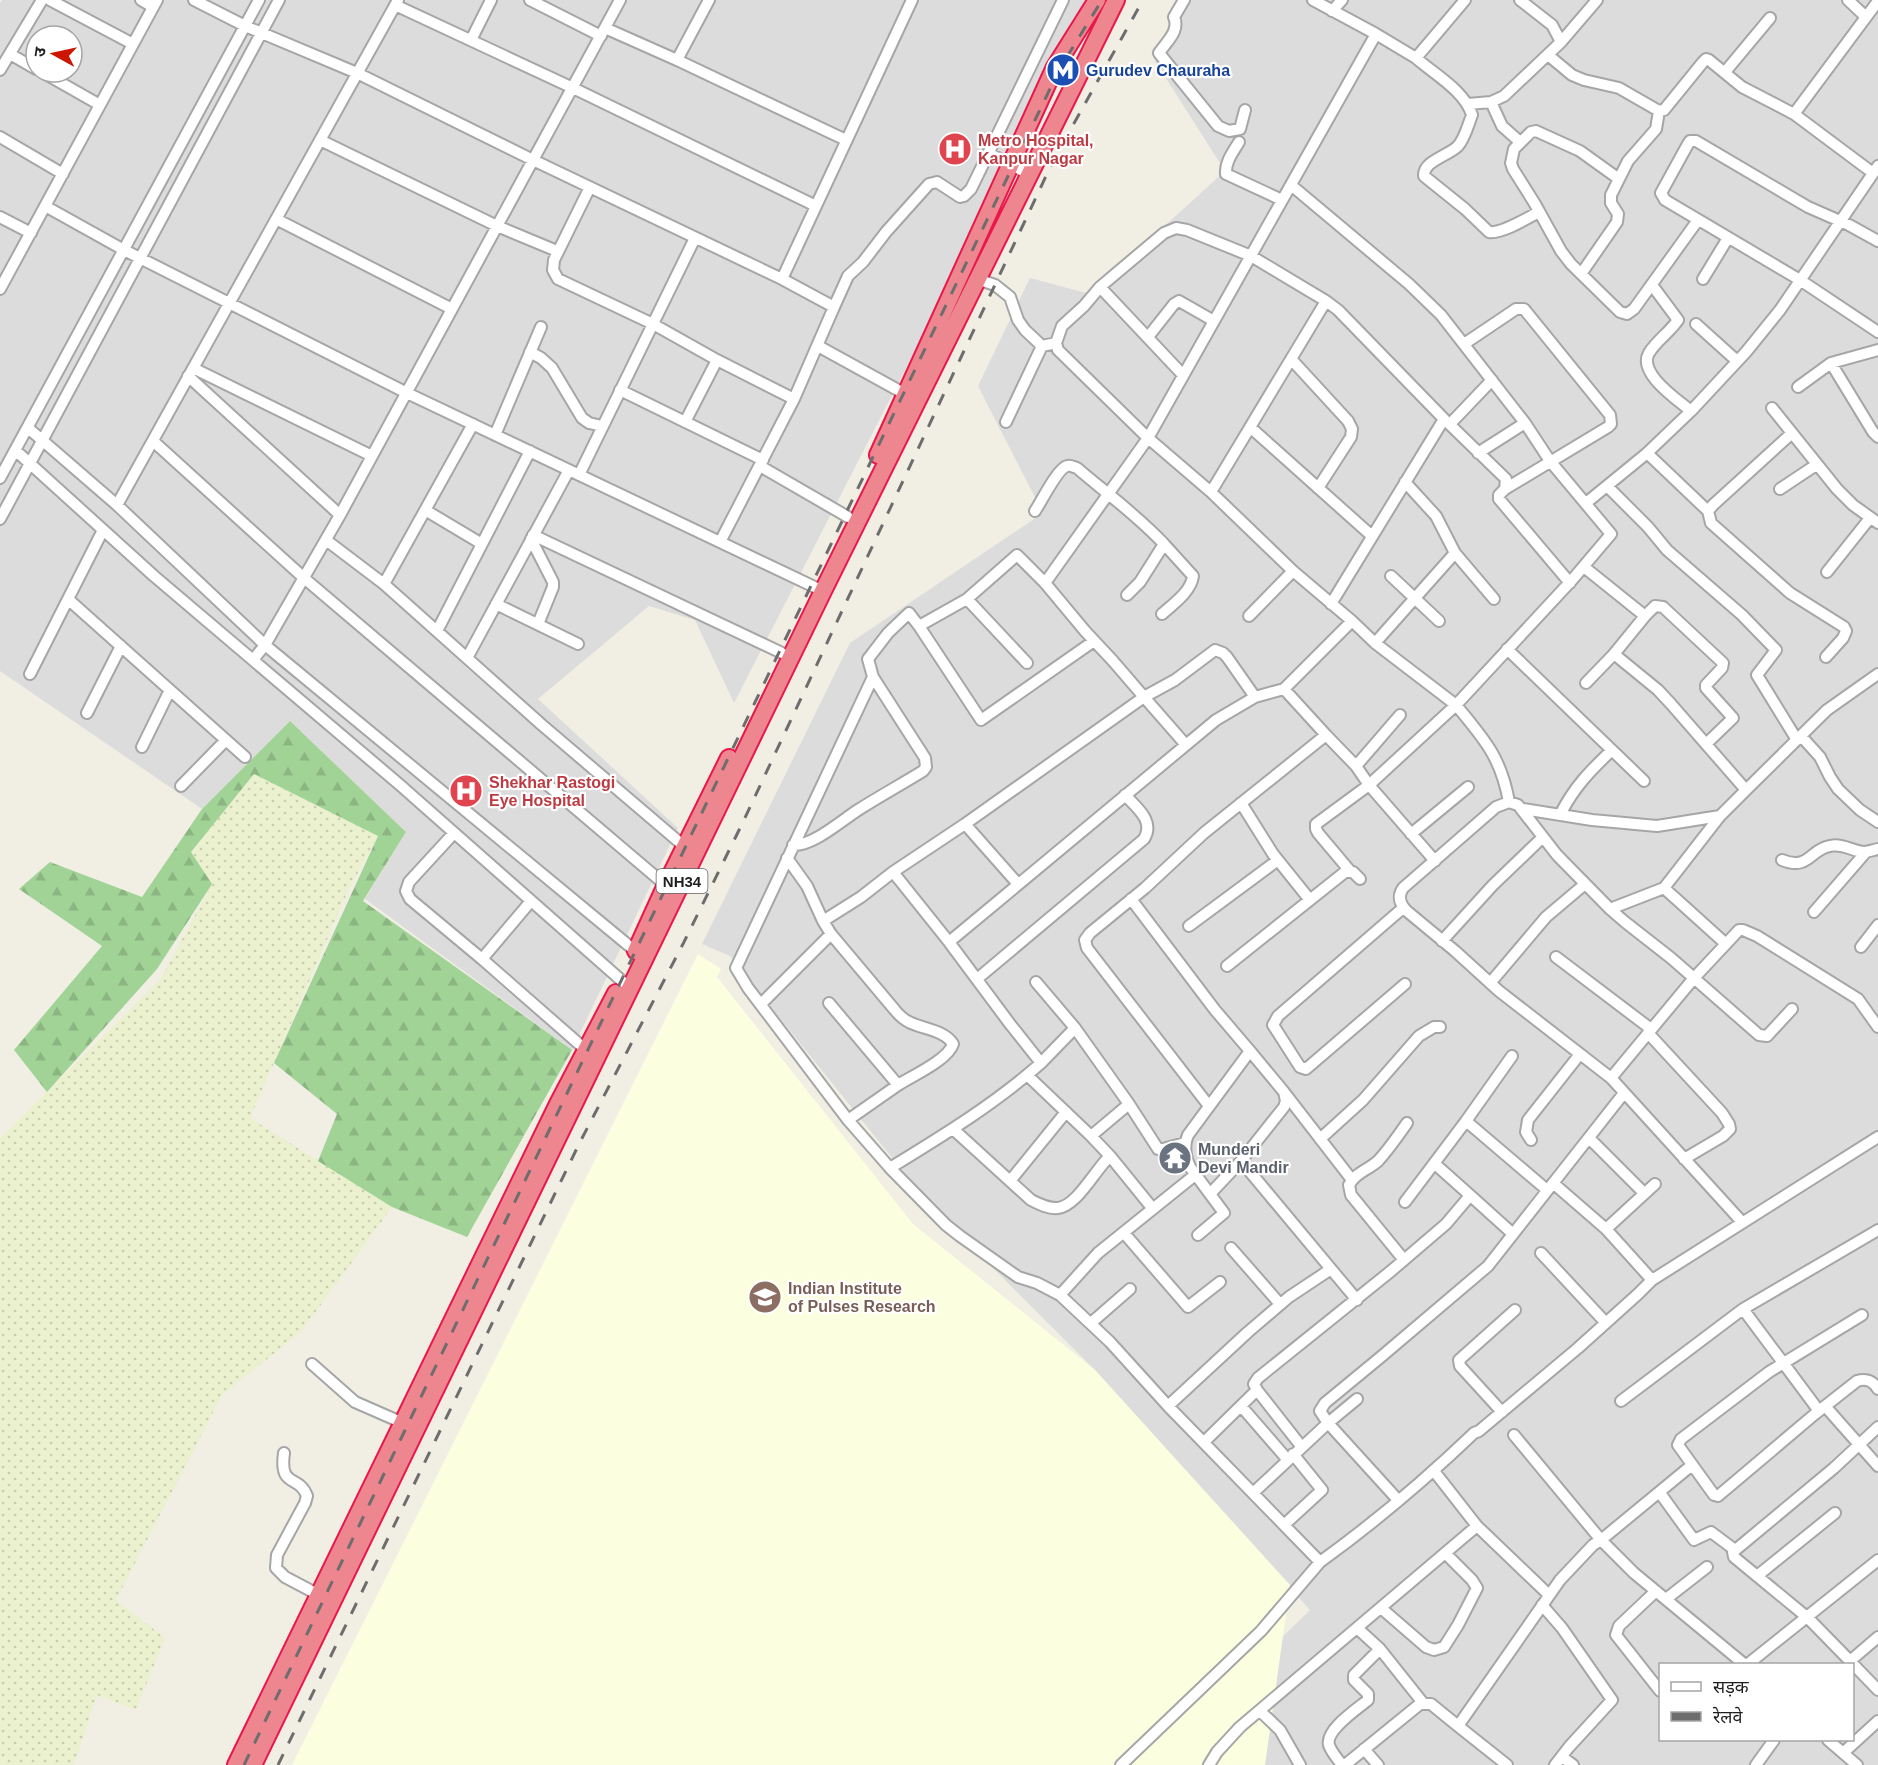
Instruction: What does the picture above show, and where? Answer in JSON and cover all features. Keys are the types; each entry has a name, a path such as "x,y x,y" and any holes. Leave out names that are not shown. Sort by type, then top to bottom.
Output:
{"highway":[{"name":"NH34","path":"671,889 685,847 782,653 819,589 848,518 907,394 1055,67 1097,0"},
{"name":"NH34","path":"253,1765 521,1197 671,889 819,589 1116,0"},
{"name":"NH34","path":"236,1765 403,1423 521,1197 586,1050 626,985"}],"street":[{"path":"0,70 42,0"},
{"path":"50,0 134,44"},
{"path":"0,289 4,273 31,233 155,4 141,0"},
{"path":"194,0 245,26 357,73 782,279 834,307"},
{"path":"0,478 259,0"},
{"path":"0,519 279,0"},
{"path":"471,40 491,0"},
{"path":"530,0 603,32 677,60 846,140"},
{"path":"253,660 265,645 340,515 620,0"},
{"path":"677,60 709,0"},
{"path":"782,279 912,0"},
{"path":"720,542 794,399 848,276 863,262 886,232 929,184 937,182 960,196 964,196 971,189 1063,0"},
{"path":"1184,0 1174,17 1176,30 1159,53 1218,126 1229,131 1240,129 1245,110"},
{"path":"1313,0 1416,58 1453,89 1468,105 1472,115 1461,141 1446,155 1426,167 1424,176 1493,233 1539,212"},
{"path":"1332,12 1342,0"},
{"path":"1416,58 1465,0"},
{"path":"1520,0 1552,25 1561,42"},
{"path":"1468,105 1491,102 1504,96 1561,42 1597,0"},
{"path":"1848,0 1866,17"},
{"path":"1794,114 1878,2"},
{"path":"117,505 397,3 816,206"},
{"path":"1725,72 1770,18"},
{"path":"1045,583 1148,438 1376,34"},
{"path":"10,54 24,62"},
{"path":"1548,54 1572,75 1619,88 1659,111 1664,110 1705,60 1713,62 1753,94 1794,114 1876,169 1780,310 1737,361 1691,411 1647,453 1586,503"},
{"path":"63,84 100,105"},
{"path":"1491,102 1502,126 1520,142"},
{"path":"1581,274 1617,222 1618,214 1610,199 1613,189 1628,161 1656,129 1659,111"},
{"path":"1619,179 1580,151 1539,132 1531,132 1514,149 1512,156 1513,169 1561,251 1615,309 1623,314 1634,309 1698,220"},
{"path":"0,137 63,174"},
{"path":"320,140 497,226 557,251"},
{"path":"1878,241 1808,207 1693,140 1688,144 1661,193 1665,201 1800,280 1878,332"},
{"path":"1239,142 1230,156 1226,174 1282,200"},
{"path":"988,153 1029,174"},
{"path":"1291,185 1426,299 1441,315 1525,423 1550,461 1611,534 1570,583 1456,705 1370,785 1315,826 1318,833 1350,871 1356,873 1360,879"},
{"path":"590,187 557,251 553,270 558,279 653,324 794,399"},
{"path":"45,206 124,250 407,393 819,589"},
{"path":"0,217 31,233"},
{"path":"276,219 452,309"},
{"path":"1505,489 1506,479 1338,310 1251,256 1188,230 1176,228 1164,234 1100,287 1062,326 1056,343 1058,350 1148,438 1211,492 1293,571 1352,621 1375,644 1456,705 1486,741 1503,774 1509,802"},
{"path":"467,658 532,537 602,426 695,237"},
{"path":"1703,279 1728,238"},
{"path":"977,279 995,285 1010,297 1018,320 1042,346"},
{"path":"1652,285 1678,321 1650,351 1647,359 1648,366 1663,388 1691,411"},
{"path":"1100,287 1184,375"},
{"path":"1148,337 1174,304 1179,301 1214,321"},
{"path":"1211,492 1326,301"},
{"path":"1464,344 1516,309 1524,309 1607,411 1611,420 1608,427 1505,489 1499,495 1501,501 1570,583"},
{"path":"1696,324 1737,361"},
{"path":"495,435 541,327"},
{"path":"1042,346 1056,343"},
{"path":"818,346 907,394"},
{"path":"1006,422 1042,346"},
{"path":"1798,387 1831,363 1878,350"},
{"path":"530,352 552,368 582,418 589,423 602,426"},
{"path":"1291,359 1348,421 1352,429 1351,436 1318,488"},
{"path":"685,422 717,360"},
{"path":"1831,363 1878,437"},
{"path":"191,372 372,456"},
{"path":"191,372 340,515"},
{"path":"1330,604 1405,482 1447,421 1492,380"},
{"path":"620,390 761,463 848,518"},
{"path":"1772,408 1837,489 1874,521 1827,572"},
{"path":"1478,453 1525,423"},
{"path":"384,584 473,424"},
{"path":"1250,427 1372,536"},
{"path":"28,428 117,505 265,645 640,955"},
{"path":"1708,511 1792,433"},
{"path":"153,441 304,578 671,889"},
{"path":"15,450 154,576 454,832 626,985"},
{"path":"437,631 530,451"},
{"path":"1647,453 1708,511 1711,522 1790,593 1844,627 1846,631 1843,638 1826,657"},
{"path":"1780,489 1816,465"},
{"path":"1035,511 1060,470 1067,466 1077,468 1108,492 1164,544 1192,576 1192,583 1188,589 1162,614"},
{"path":"1405,482 1436,516 1455,553 1494,599"},
{"path":"1607,486 1648,527 1667,550 1742,615 1776,650 1757,675 1799,738 1820,756 1838,789 1860,810 1878,822"},
{"path":"425,510 482,544"},
{"path":"30,674 103,530"},
{"path":"532,537 553,582 538,624"},
{"path":"532,537 782,653"},
{"path":"326,540 384,584 542,725 685,847"},
{"path":"1127,595 1140,582 1164,544"},
{"path":"1375,644 1455,553"},
{"path":"919,626 967,599 1017,555 1045,583 1186,745"},
{"path":"1584,567 1645,616"},
{"path":"1249,616 1293,571"},
{"path":"1391,576 1439,621"},
{"path":"967,599 1027,663"},
{"path":"69,600 245,757"},
{"path":"496,604 578,644"},
{"path":"1586,683 1655,606 1663,607 1723,663 1722,668 1706,685 1706,688 1732,714 1733,718 1706,744"},
{"path":"793,845 802,845 818,837 926,767 925,758 873,677 868,659 888,633 909,613 981,720 1094,641"},
{"path":"949,942 1216,720 1255,698 1284,688 1352,621"},
{"path":"87,713 121,646"},
{"path":"823,921 861,897 892,872 1144,698 1175,680 1215,650 1223,652 1255,698"},
{"path":"1507,650 1644,781"},
{"path":"1614,654 1658,690 1746,790"},
{"path":"1610,909 1665,888 1720,816 1827,710 1878,674"},
{"path":"873,677 736,968 748,988 848,1120 890,1168 946,1225 1018,1277 1037,1283 1060,1295 1091,1323 1168,1406 1320,1562"},
{"path":"1284,688 1356,766 1434,861"},
{"path":"142,747 170,690"},
{"path":"1356,766 1400,716"},
{"path":"1209,1106 1085,945 1085,940 1090,933 1203,833 1326,735"},
{"path":"181,786 226,740"},
{"path":"1560,815 1578,784 1612,750"},
{"path":"1411,834 1468,787"},
{"path":"977,980 1144,839 1148,832 1147,820 1125,795"},
{"path":"1742,1222 1611,1078 1403,908 1400,898 1401,891 1496,807 1509,802 1514,803 1523,809 1543,837 1610,909 1761,1036 1767,1036 1792,1010"},
{"path":"1241,803 1268,848 1310,900"},
{"path":"1523,809 1657,826 1720,816"},
{"path":"964,824 1018,884"},
{"path":"454,832 409,882 406,891 410,898 586,1050"},
{"path":"1443,941 1493,885 1543,837"},
{"path":"1782,860 1791,863 1808,861 1824,847 1834,845 1866,852 1878,849"},
{"path":"1814,912 1866,852"},
{"path":"787,858 807,886 831,934 894,1009 904,1019 947,1037 953,1044 944,1056 848,1120"},
{"path":"1189,926 1278,860"},
{"path":"1227,966 1345,872 1350,871"},
{"path":"892,872 949,942 1041,1063"},
{"path":"1491,982 1546,917 1586,884"},
{"path":"1665,888 1726,944"},
{"path":"1131,899 1215,1010 1284,1092 1352,1180"},
{"path":"482,959 531,901"},
{"path":"1403,908 1278,1016 1273,1025 1300,1067 1306,1070 1405,984"},
{"path":"1861,947 1878,925"},
{"path":"1611,1078 1694,978 1739,930 1757,936 1858,999 1878,1027"},
{"path":"761,1004 831,934"},
{"path":"1556,957 1650,1031 1730,1124 1730,1129 1723,1136 1684,1158"},
{"path":"1036,982 1075,1028 1158,1149 1185,1143"},
{"path":"829,1003 898,1085"},
{"path":"1320,1139 1364,1100 1419,1036 1434,1027 1440,1027"},
{"path":"890,1168 953,1129 1027,1076 1075,1028"},
{"path":"1198,1235 1224,1214 1187,1160 1185,1143 1188,1135 1250,1051"},
{"path":"1531,1140 1526,1132 1528,1120 1580,1054"},
{"path":"1405,1202 1466,1122 1512,1056"},
{"path":"1027,1076 1110,1156 1153,1209"},
{"path":"1210,1194 1241,1161 1284,1107 1286,1101 1284,1092"},
{"path":"1398,1500 1328,1423 1320,1411 1322,1405 1480,1274 1624,1093"},
{"path":"1091,1136 1129,1104"},
{"path":"1010,1181 1066,1112"},
{"path":"1466,1122 1606,1229 1652,1280"},
{"path":"1404,1260 1351,1195 1349,1185 1383,1155 1407,1123"},
{"path":"953,1129 1031,1200 1056,1209 1074,1201 1100,1165 1110,1156"},
{"path":"1121,1765 1261,1631 1320,1562 1434,1471 1474,1433 1606,1323 1652,1280 1878,1137"},
{"path":"1588,1138 1644,1193"},
{"path":"1241,1161 1357,1300"},
{"path":"1435,1164 1513,1234"},
{"path":"1060,1295 1098,1253 1195,1174"},
{"path":"1606,1229 1654,1184"},
{"path":"1284,1525 1322,1490 1294,1453 1254,1384 1258,1378 1357,1300 1446,1224 1463,1203 1472,1197"},
{"path":"1621,1401 1743,1309 1878,1230"},
{"path":"1124,1233 1188,1307 1220,1282"},
{"path":"1231,1248 1280,1304"},
{"path":"1541,1253 1606,1323"},
{"path":"1168,1406 1280,1304 1331,1269"},
{"path":"1091,1323 1130,1289"},
{"path":"1743,1309 1822,1408 1878,1466"},
{"path":"1502,1412 1460,1365 1459,1360 1515,1310"},
{"path":"1862,1315 1748,1388 1679,1441 1678,1447 1714,1495 1718,1496 1857,1381 1864,1379 1871,1381 1878,1389"},
{"path":"312,1364 355,1402 403,1423"},
{"path":"1204,1442 1257,1390"},
{"path":"1253,1492 1357,1399"},
{"path":"1241,1406 1294,1453"},
{"path":"1878,1427 1834,1468 1733,1554 1808,1618 1850,1661 1878,1637"},
{"path":"1514,1435 1601,1540 1634,1573 1741,1663"},
{"path":"284,1453 282,1466 284,1472 303,1489 307,1496 277,1555 276,1568 285,1577 319,1595"},
{"path":"1458,1726 1560,1580 1593,1545 1692,1465"},
{"path":"1434,1471 1477,1526 1549,1595"},
{"path":"1660,1493 1694,1540 1711,1532 1735,1550"},
{"path":"1757,1576 1835,1513"},
{"path":"1209,1765 1225,1742 1477,1526"},
{"path":"1381,1608 1425,1647 1434,1650 1444,1647 1477,1588 1445,1553"},
{"path":"1743,1663 1808,1618 1878,1560"},
{"path":"1666,1599 1707,1567"},
{"path":"1656,1591 1619,1626 1616,1635 1659,1689"},
{"path":"1542,1605 1562,1628 1612,1700 1559,1761 1573,1765"},
{"path":"1357,1628 1380,1649 1423,1703"},
{"path":"1380,1649 1354,1675 1354,1680 1370,1696 1368,1700 1335,1728 1330,1736 1330,1748 1343,1765 1423,1703 1431,1704 1507,1765"},
{"path":"1854,1665 1878,1690"},
{"path":"1260,1711 1280,1730 1300,1765"},
{"path":"1843,1753 1878,1721"},
{"path":"1756,1765 1773,1741"},
{"path":"1829,1741 1857,1765"},
{"path":"1364,1749 1378,1765"}],"shaded area":[{"path":"2,0 1095,0 734,703 695,620 649,606 538,699 678,828 572,1050 365,899 406,832 290,721 202,809 0,671 0,3"},
{"path":"1178,0 1878,0 1878,1765 1151,1765 1310,1610 1095,1370 930,1205 730,956 702,944 850,643 1043,513 978,386 1030,278 1090,294 1225,171 1155,61"},
{"path":"254,774 378,836 348,891 250,1118 392,1207 301,1332 222,1395 116,1600 165,1638 136,1710 97,1695 74,1765 0,1765 0,1138 160,980 212,884 191,852"},
{"name":"Indian Institute of Pulses Research","path":"698,954 721,969 717,977 913,1224 1095,1370 1290,1585 1265,1765 292,1765"}],"green space":[{"path":"290,721 406,832 363,901 572,1050 467,1237 392,1207 318,1161 337,1114 274,1063 378,836 254,774 191,852 212,884 157,969 47,1092 14,1050 102,946 19,889 50,862 142,897 202,809"}],"railway":[{"path":"244,1765 1060,68 1102,0"},
{"path":"278,1765 579,1144 684,942 743,822 1054,159 1143,0"}],"place":[{"name":"Gurudev Chauraha","path":"1063,70"},
{"name":"Metro Hospital, Kanpur Nagar","path":"955,149"},
{"name":"Shekhar Rastogi Eye Hospital","path":"466,791"},
{"name":"Munderi Devi Mandir","path":"1175,1158"},
{"name":"Indian Institute of Pulses Research","path":"765,1297"}]}
